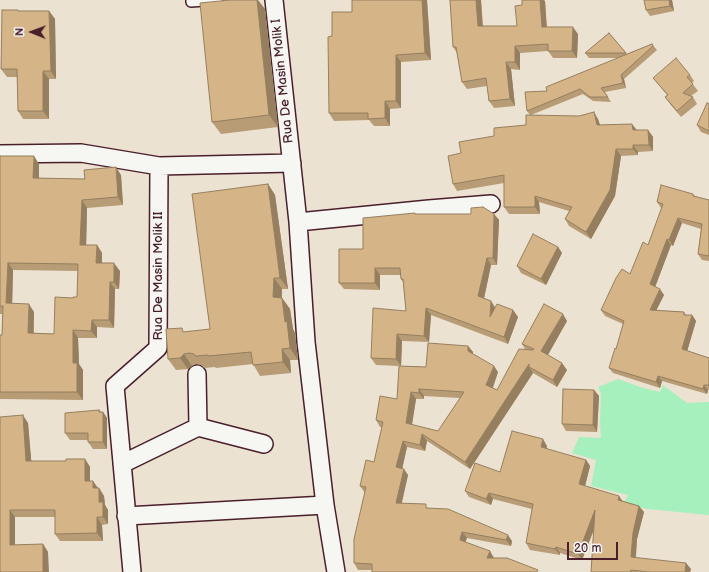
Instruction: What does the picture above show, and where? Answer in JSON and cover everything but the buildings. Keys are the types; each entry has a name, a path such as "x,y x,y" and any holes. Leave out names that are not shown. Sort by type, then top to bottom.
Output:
{"street":[{"name":"Rua De Masin Molik I","path":"274,0 298,222 306,342 325,505 336,572"},
{"path":"0,154 81,153 159,166 292,163"},
{"name":"Rua De Masin Molik II","path":"132,572 115,386 158,348 159,166"},
{"path":"298,222 491,204"},
{"path":"197,374 198,427"},
{"path":"122,464 198,427 264,444"},
{"path":"126,516 325,505"}],"lane":[{"path":"191,0 191,2 218,0"}],"green space":[{"path":"618,379 660,392 663,385 687,403 709,402 709,515 647,509 624,503 628,495 591,486 596,460 572,453 579,437 601,438 601,394 598,387"}]}
